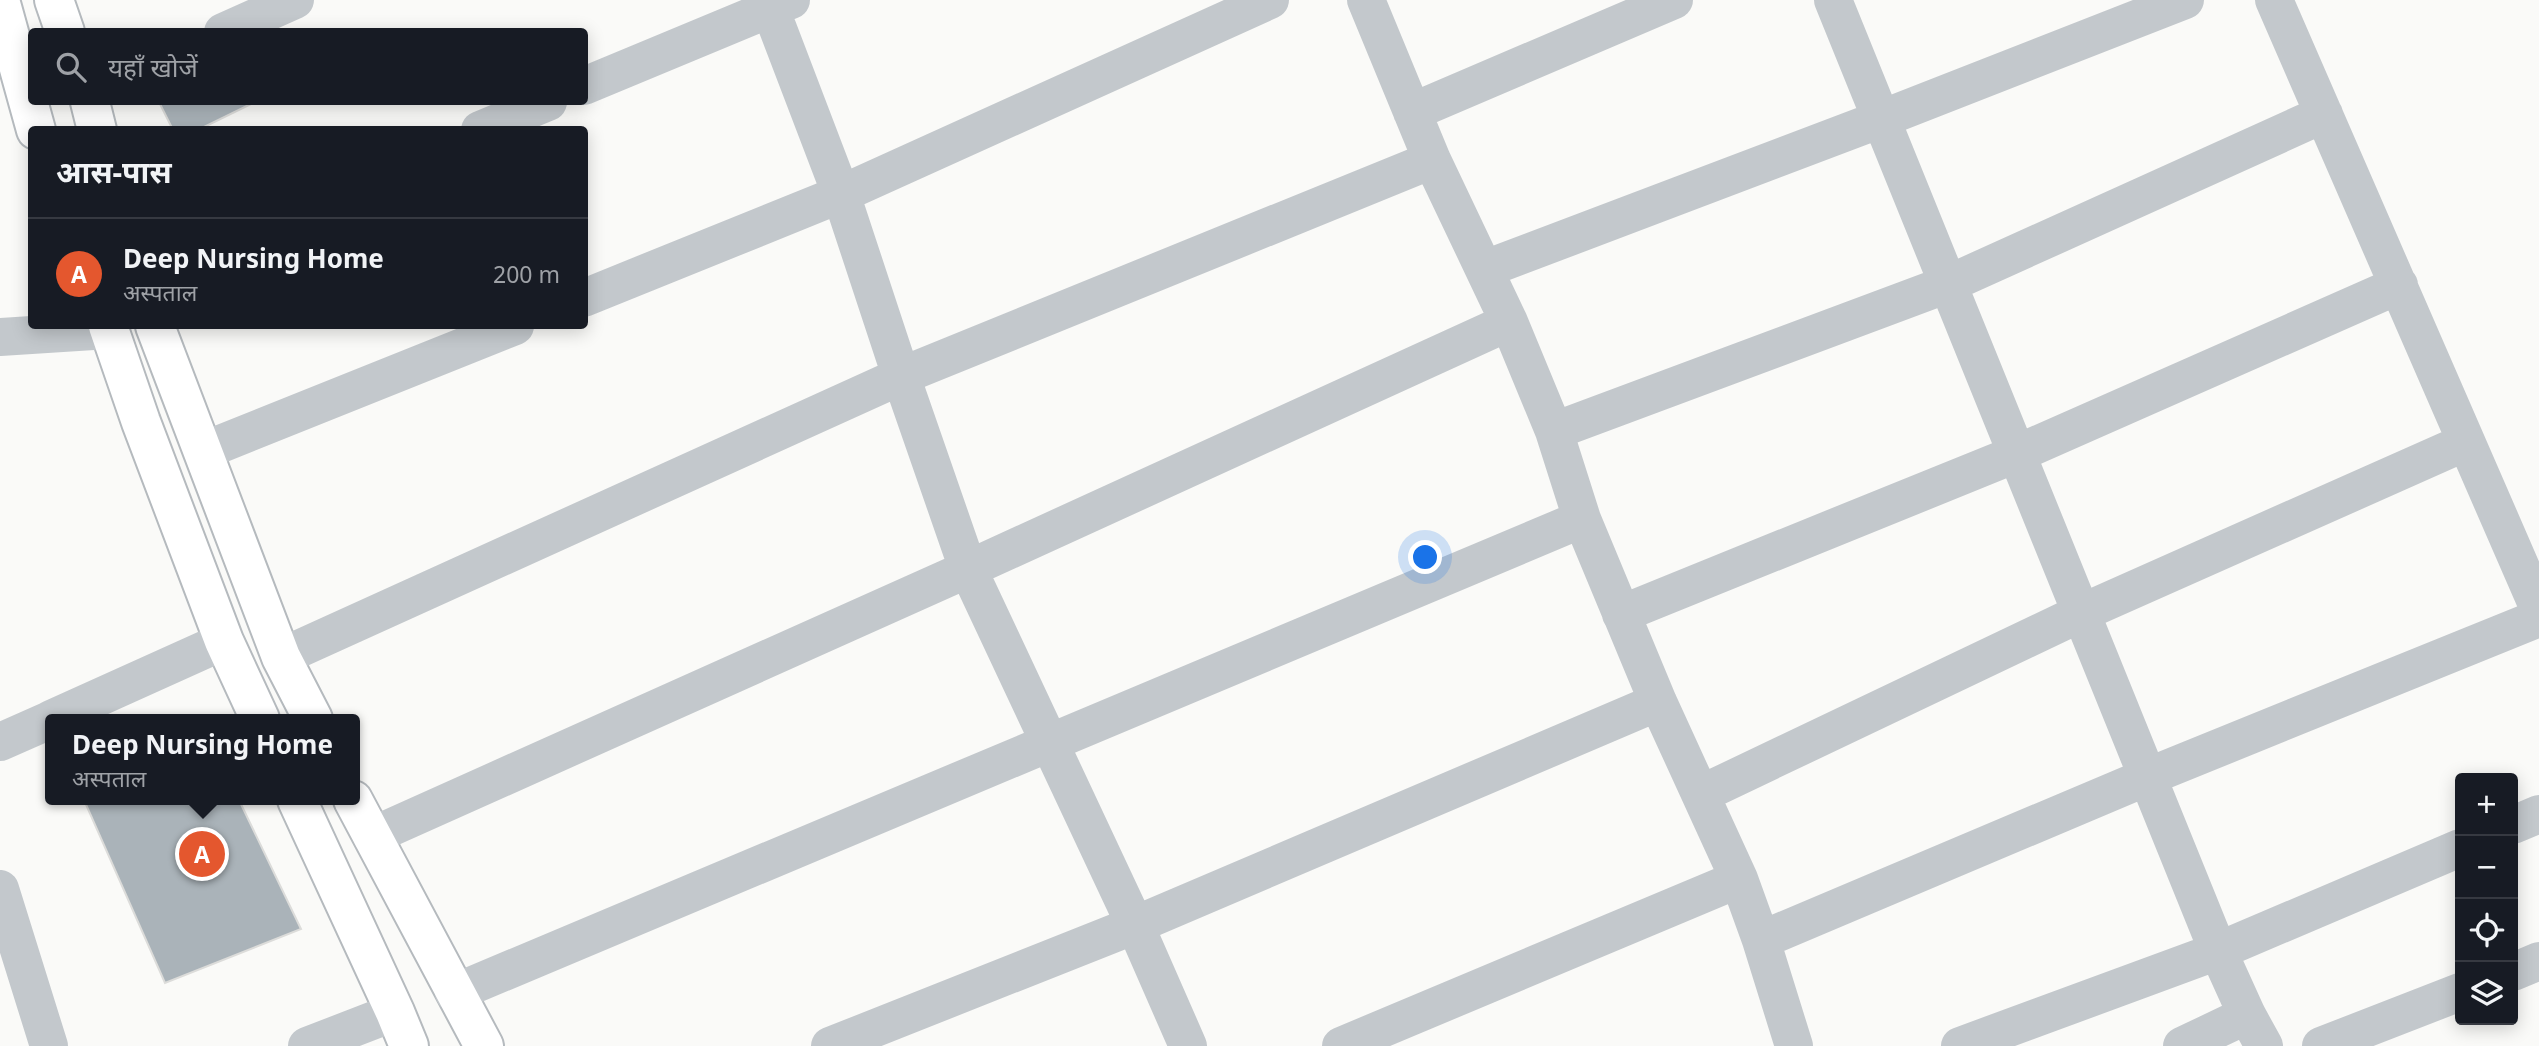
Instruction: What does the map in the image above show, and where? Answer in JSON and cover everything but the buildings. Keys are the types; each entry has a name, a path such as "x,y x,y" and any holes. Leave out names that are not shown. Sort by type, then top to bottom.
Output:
{"main road":[{"path":"3,17 28,103"},
{"path":"29,105 35,126"},
{"path":"91,105 96,126"},
{"path":"109,329 223,641 258,714"},
{"path":"156,329 281,657 310,714"},
{"path":"299,805 402,1029"},
{"path":"356,805 484,1046"}],"street":[{"path":"232,28 295,0"},
{"path":"588,296 841,194 1270,0"},
{"path":"1366,0 1432,160 1509,322 1554,431 1581,519 1658,702 1739,879 1762,940 1794,1046"},
{"path":"1412,112 1674,0"},
{"path":"1833,0 2218,951 2256,1031 2182,1046"},
{"path":"1485,269 2185,0"},
{"path":"2274,0 2539,609"},
{"path":"588,84 776,3 968,569 1135,925 1188,1046"},
{"path":"490,126 541,105"},
{"path":"1554,431 1948,284 2324,114"},
{"path":"281,657 901,376 1432,160"},
{"path":"1621,614 2016,454 2399,285"},
{"path":"372,836 968,569 1509,322"},
{"path":"0,337 97,329"},
{"path":"204,451 508,329"},
{"path":"1701,794 2081,613 2466,442"},
{"path":"454,993 1581,519"},
{"path":"1762,940 2147,777 2539,618"},
{"path":"63,714 223,641"},
{"path":"830,1046 1135,925 1658,702"},
{"path":"0,742 45,722"},
{"path":"2518,823 2539,814"},
{"path":"1960,1046 2218,951 2455,850"},
{"path":"1341,1046 1739,879"},
{"path":"0,889 49,1046"},
{"path":"2518,970 2539,961"},
{"path":"2321,1046 2455,994"},
{"path":"307,1046 402,1029"}],"place":[{"name":"Deep Nursing Home","path":"202,854"}]}
